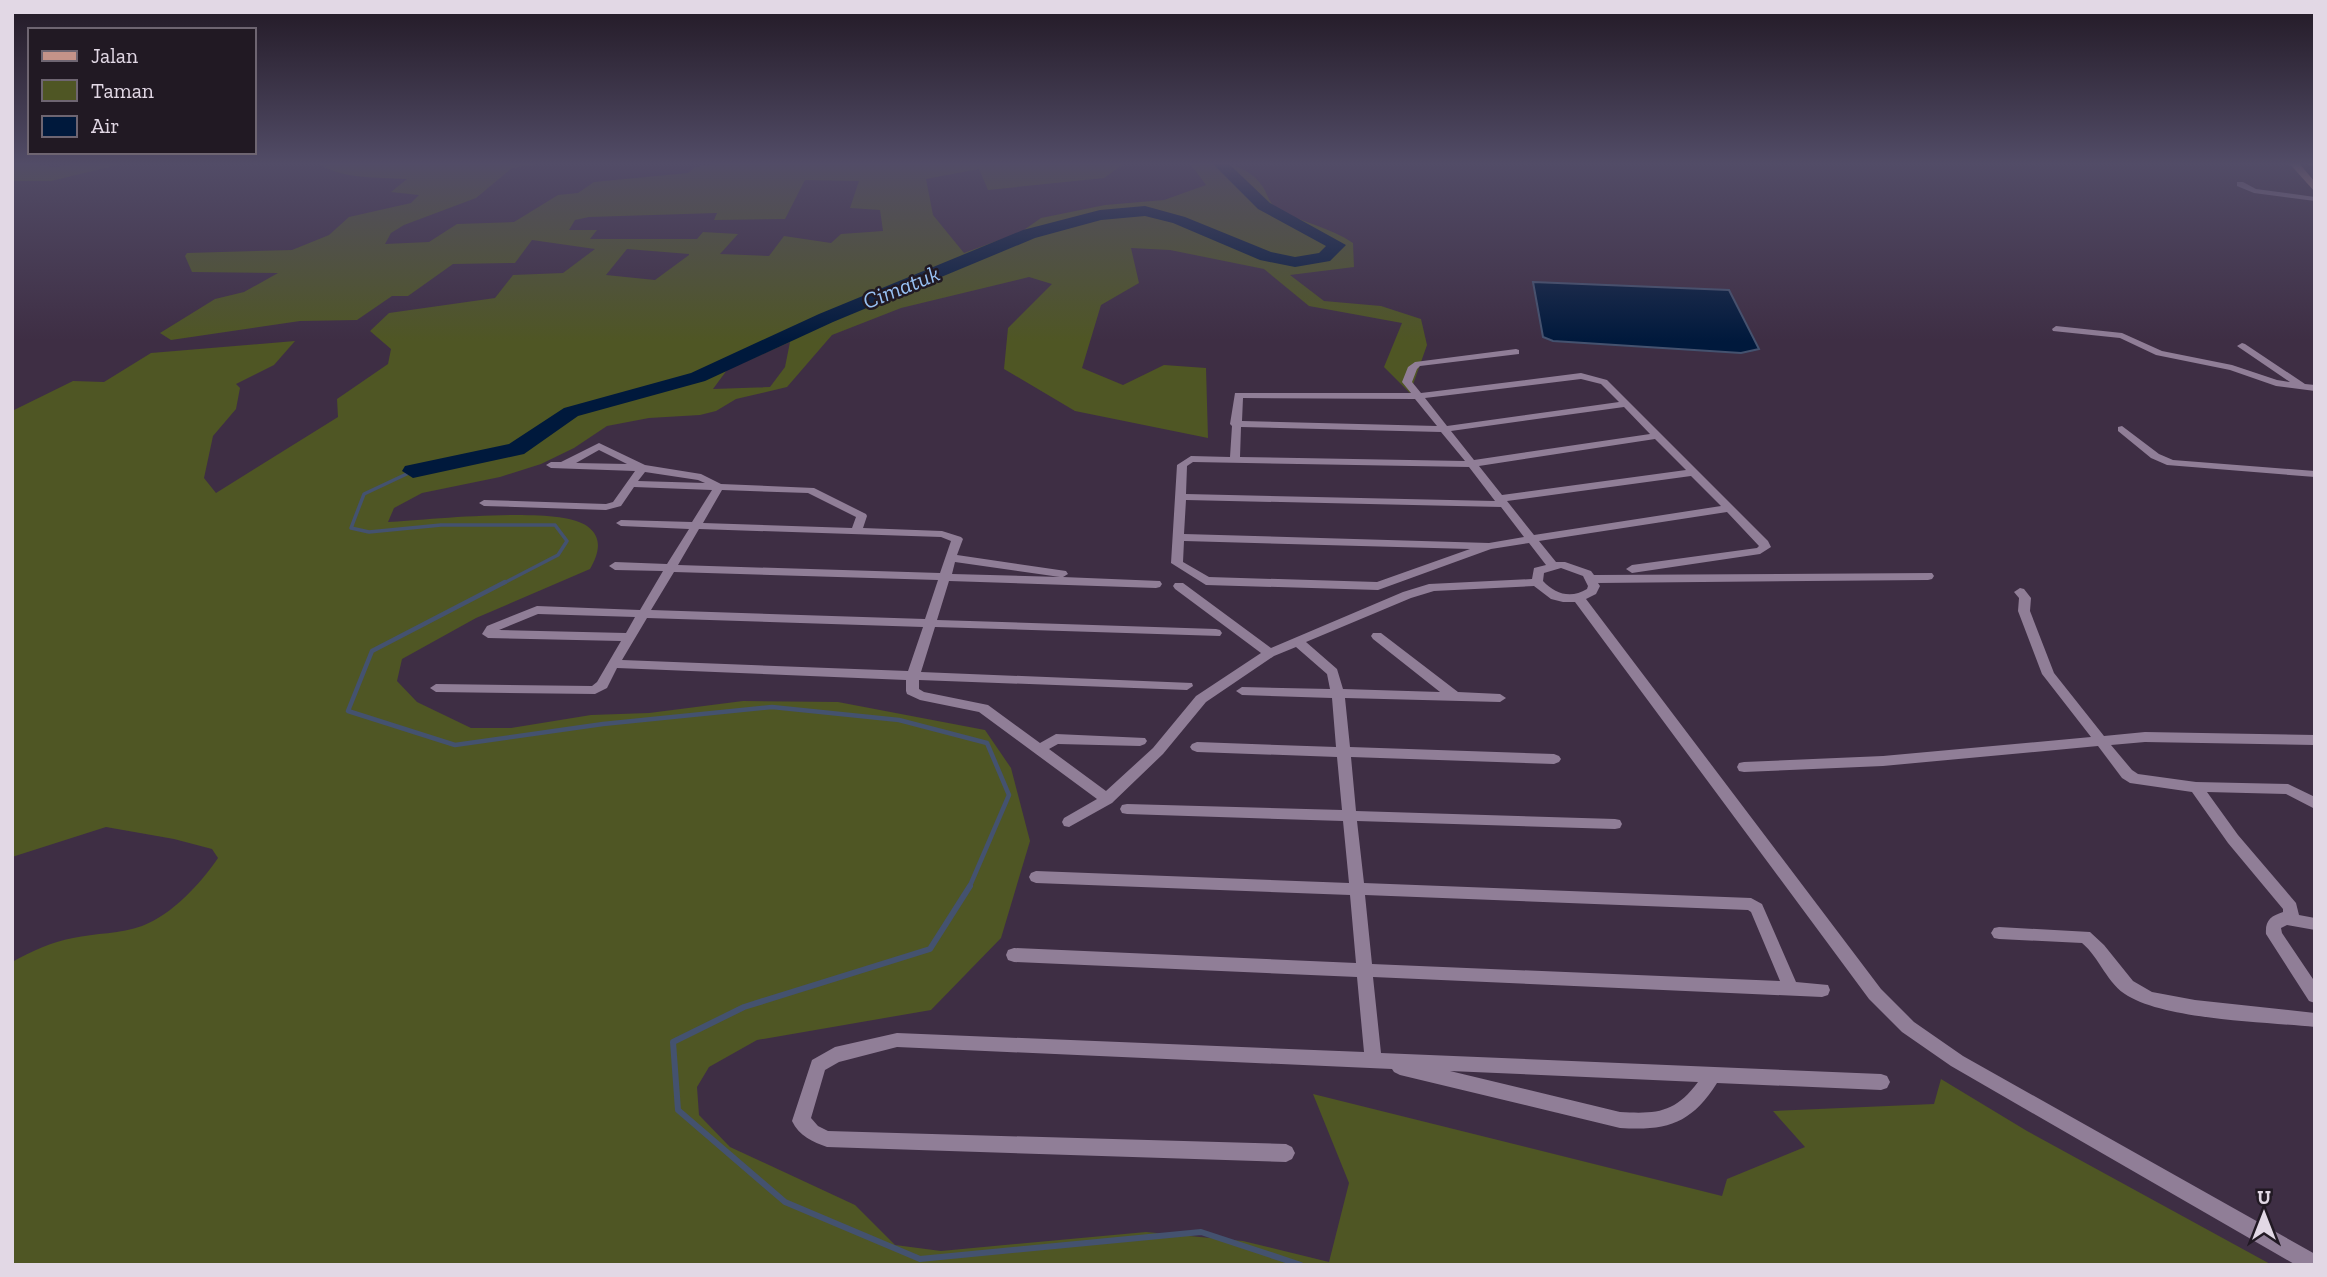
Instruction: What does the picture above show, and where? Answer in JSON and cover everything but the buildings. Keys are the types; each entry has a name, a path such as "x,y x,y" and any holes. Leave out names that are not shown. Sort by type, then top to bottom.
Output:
{"street":[{"path":"2056,329 2122,336 2159,353 2232,369 2276,383 2310,387"},
{"path":"2242,346 2310,387"},
{"path":"1516,352 1418,364 1413,367 1407,382 1552,565"},
{"path":"1235,460 1235,397 1245,393 1418,396 1581,376 1604,382 1730,508 1765,547 1760,551 1632,569"},
{"path":"1235,424 1444,429 1627,404"},
{"path":"2122,429 2155,456 2171,463 2315,474"},
{"path":"1489,546 1387,585 1206,581 1177,563 1182,465 1185,461 1235,460 1471,463 1658,436"},
{"path":"564,466 599,446 642,468"},
{"path":"551,465 642,468 701,477 719,487"},
{"path":"484,503 606,507 618,504 642,468"},
{"path":"1180,497 1502,502 1694,472"},
{"path":"631,484 810,490 862,516 856,531"},
{"path":"436,688 595,690 602,685 719,487"},
{"path":"1178,537 1489,546 1730,508"},
{"path":"621,523 942,534 957,538 913,676 912,691 920,696 983,708 1107,799"},
{"path":"951,558 1121,583"},
{"path":"1537,582 1538,571 1552,565 1571,566 1592,579 1928,576"},
{"path":"615,566 1156,584"},
{"path":"1069,822 1107,799 1158,751 1201,699 1270,653 1433,587 1537,582 1549,594 1579,599 1592,592 1592,579"},
{"path":"1179,586 1270,653"},
{"path":"2020,592 2025,598 2024,611 2048,674 2101,744 2132,777 2196,787 2288,789 2315,804"},
{"path":"1579,599 1875,995 1908,1027 1957,1061 2315,1265"},
{"path":"629,637 488,634 491,629 537,610 1216,633"},
{"path":"1377,636 1455,697"},
{"path":"1297,641 1333,672 1338,694 1373,1060"},
{"path":"613,664 1187,686"},
{"path":"1242,691 1500,698"},
{"path":"1744,766 1882,761 1992,749 2101,744 2145,737 2315,740"},
{"path":"1041,748 1056,739 1140,741"},
{"path":"1197,747 1555,760"},
{"path":"2196,787 2233,839 2291,907 2291,915 2273,925 2274,934 2315,996"},
{"path":"1127,809 1615,824"},
{"path":"1037,877 1751,904 1758,908 1791,989"},
{"path":"2284,918 2315,924"},
{"path":"1999,933 2085,937 2097,944 2115,977 2148,997 2315,1020"},
{"path":"1014,955 1822,990"},
{"path":"1286,1153 827,1139 812,1132 801,1121 817,1065 835,1055 897,1040 1881,1082"},
{"path":"1373,1060 1620,1120 1655,1123 1671,1118 1699,1098 1712,1075"}],"green space":[{"path":"344,222 413,222 391,233 385,244 429,242 457,224 574,222 569,230 597,230 590,239 697,239 703,232 738,234 720,254 769,256 784,236 831,243 841,234 883,231 882,222 938,222 964,253 1021,232 1036,222 1306,222 1353,243 1354,267 1290,275 1324,301 1381,306 1421,319 1427,345 1410,393 1384,367 1402,323 1309,306 1264,269 1170,250 1131,248 1139,283 1101,305 1082,368 1123,385 1164,365 1206,368 1208,438 1075,411 1004,369 1008,328 1052,284 1029,277 901,308 832,335 787,387 736,399 716,411 700,415 649,418 607,426 574,448 541,464 500,477 422,493 394,508 388,522 492,515 550,516 587,526 598,541 590,569 476,618 402,659 397,681 417,702 471,728 511,728 591,715 649,713 743,701 838,702 985,730 1011,768 1030,841 1001,938 931,1010 757,1040 709,1067 697,1087 699,1115 730,1147 855,1205 895,1245 941,1251 1146,1232 1243,1241 1329,1262 1349,1183 1313,1094 1722,1196 1727,1179 1805,1147 1773,1111 1934,1104 1941,1079 2027,1131 2272,1265 12,1265 12,962 57,942 125,931 153,921 185,897 218,858 212,849 106,827 12,857 12,411 73,381 104,382 151,353 295,341 274,365 236,384 240,388 236,409 213,436 204,478 216,493 338,417 337,399 388,364 391,349 370,331 389,313 495,298 513,275 563,273 595,249 532,240 515,263 453,264 408,296 392,296 357,320 300,321 171,340 160,333 215,299 244,292 278,273 192,272 185,256 187,253 292,250 329,235","holes":["627,249 689,254 689,255 655,280 606,275","790,342 785,367 770,387 713,389 727,370"]}],"water":[{"path":"1533,282 1729,290 1759,349 1741,353 1553,341 1543,337"}],"waterway":[{"name":"Cimatuk","path":"413,471 516,449 571,412 698,377 826,318 1029,234 1075,222"},
{"name":"Cimatuk","path":"1183,222 1266,256 1295,262 1324,257 1337,245 1293,222"},
{"path":"413,471 364,494 351,528 369,532 441,525 555,525 567,541 558,555 502,584"},
{"path":"505,582 372,651 348,711 455,745 603,724 772,707 899,720 987,743 1009,795 970,887"},
{"path":"970,887 930,949 744,1007 673,1042 678,1110 785,1202 920,1259 1201,1232 1301,1265"}]}
